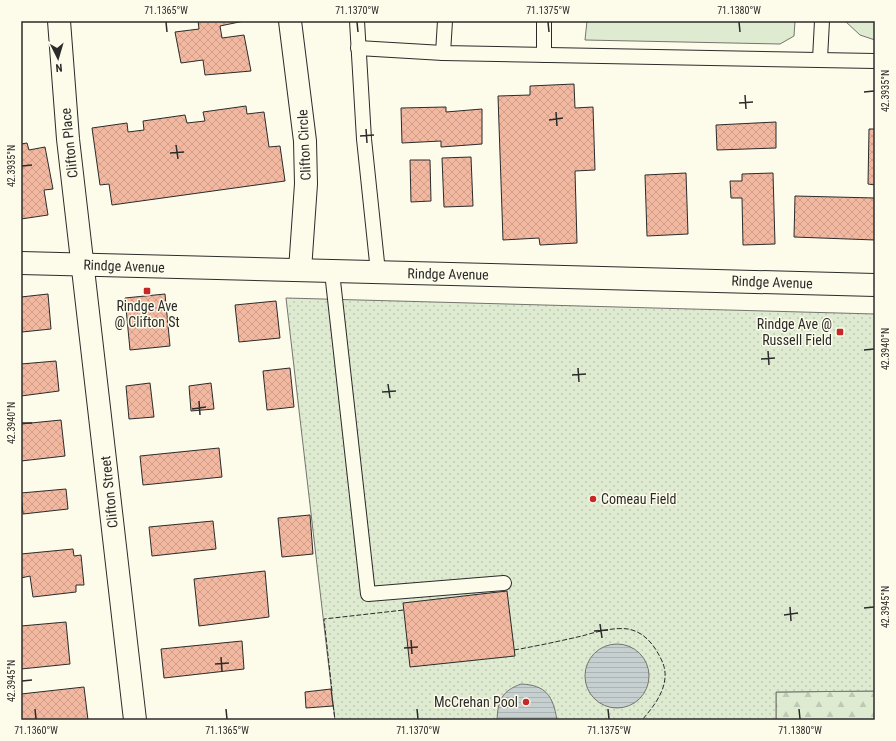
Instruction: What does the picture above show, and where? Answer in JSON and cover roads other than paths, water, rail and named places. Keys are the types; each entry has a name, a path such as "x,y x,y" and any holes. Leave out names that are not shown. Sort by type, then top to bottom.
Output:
{"street":[{"name":"Clifton Place","path":"59,21 65,110 83,264"},
{"name":"Clifton Circle","path":"290,21 305,142 306,184 300,270"},
{"name":"Rindge Avenue","path":"21,263 875,285"},
{"name":"Clifton Street","path":"83,264 135,720"}],"lane":[{"path":"357,21 364,139 378,272"},
{"path":"443,52 445,21"},
{"path":"544,21 544,55"},
{"path":"820,59 822,21"},
{"path":"358,48 544,55 875,61"},
{"path":"332,272 368,594 504,583"}],"place":[{"name":"Rindge Ave @ Clifton St","path":"147,291"},
{"name":"Rindge Ave @ Russell Field","path":"840,332"},
{"name":"Comeau Field","path":"593,499"},
{"name":"McCrehan Pool","path":"526,702"}]}
